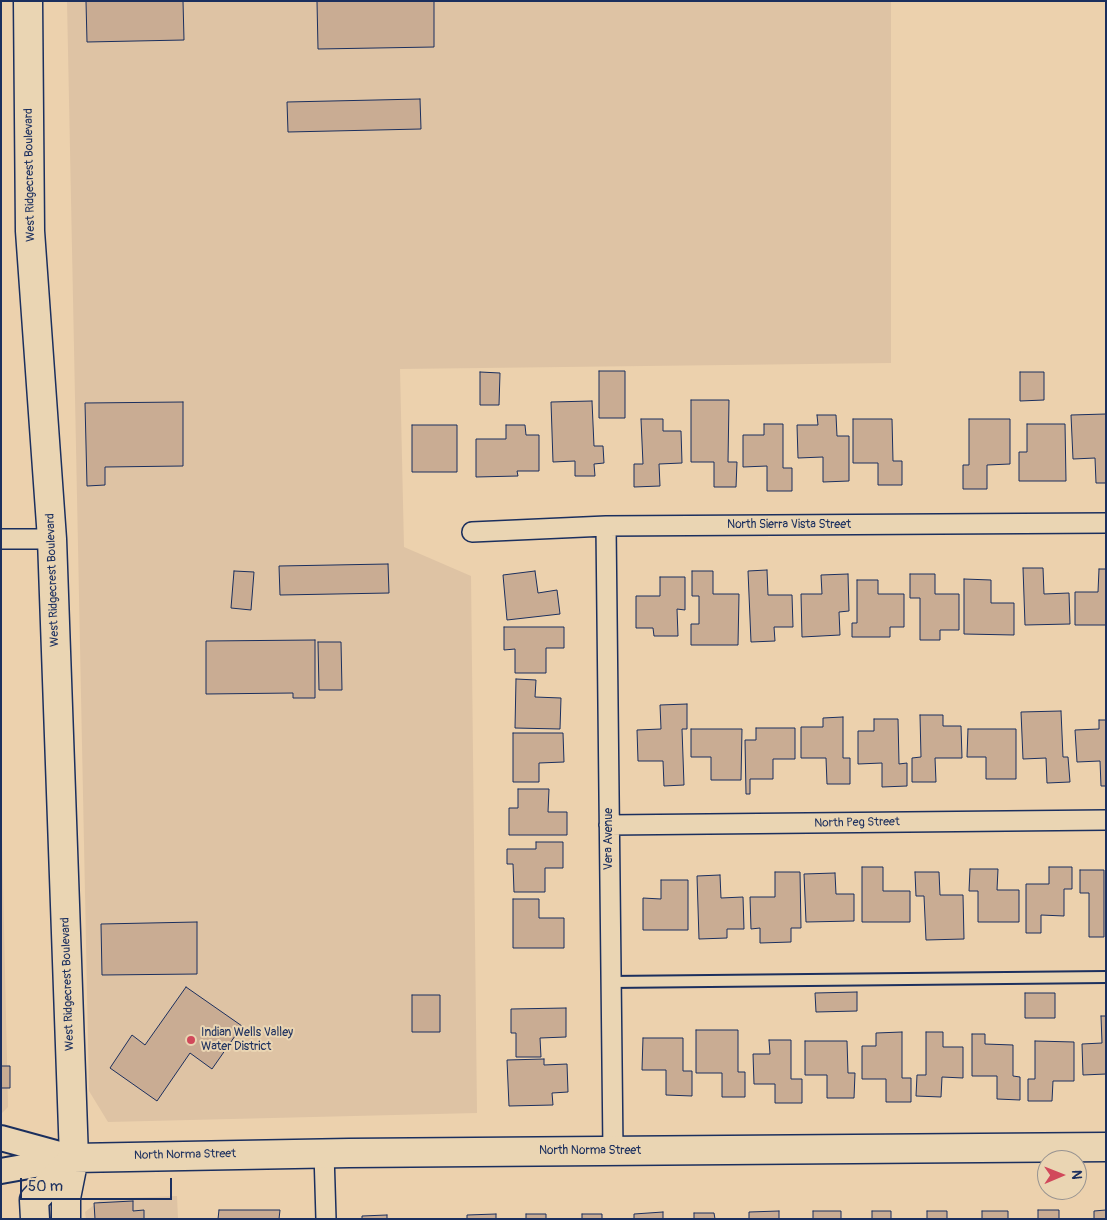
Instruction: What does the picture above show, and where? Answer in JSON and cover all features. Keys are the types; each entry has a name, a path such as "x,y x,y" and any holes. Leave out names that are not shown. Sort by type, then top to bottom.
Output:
{"main road":[{"name":"West Ridgecrest Boulevard","path":"28,1 30,231 52,539 74,1158 66,1198 66,1219"},
{"name":"North Norma Street","path":"74,1158 324,1153 1106,1147"},
{"path":"35,1219 34,1200 74,1158"}],"street":[{"name":"North Sierra Vista Street","path":"472,532 606,526 1106,523"},
{"name":"Vera Avenue","path":"606,526 613,1151"},
{"path":"1,539 52,539"},
{"name":"North Peg Street","path":"609,825 1106,820"},
{"path":"1,1138 74,1158"},
{"path":"324,1153 326,1219"},
{"path":"1,1171 74,1158"}],"lane":[{"path":"610,982 1106,977"}],"shaded area":[{"path":"67,1 891,1 891,363 400,369 404,547 471,576 477,1113 108,1122 89,1091"},
{"path":"1,793 8,1107 1,1114"},
{"path":"177,1196 178,1219 86,1219 85,1212 102,1199"}],"building":[{"path":"86,1 183,1 184,40 87,42"},
{"path":"317,1 434,1 434,47 318,49"},
{"path":"420,99 421,129 288,132 287,102"},
{"path":"599,371 625,371 625,418 599,418"},
{"path":"480,372 500,373 499,405 480,405"},
{"path":"1020,372 1044,372 1044,400 1020,401"},
{"path":"691,400 729,400 728,462 737,462 736,487 714,487 714,462 691,462"},
{"path":"592,401 594,446 603,446 604,463 594,464 595,476 575,476 575,461 553,462 551,402"},
{"path":"183,402 183,466 105,467 105,485 87,486 85,403"},
{"path":"1106,414 1106,483 1096,483 1095,458 1073,459 1071,415"},
{"path":"817,415 836,415 837,436 849,436 849,481 823,482 823,457 798,458 797,425 818,425"},
{"path":"641,419 663,419 663,431 681,431 682,463 659,464 660,486 634,487 634,464 643,464"},
{"path":"853,419 892,419 893,461 902,461 902,485 878,485 878,463 853,463"},
{"path":"969,419 1010,419 1010,464 987,465 987,489 963,489 963,465 969,465"},
{"path":"764,424 783,424 783,468 792,468 792,491 767,491 767,466 743,467 743,435 764,435"},
{"path":"1027,424 1065,424 1066,481 1019,481 1019,452 1027,452"},
{"path":"412,425 457,425 457,472 412,472"},
{"path":"506,425 525,425 526,435 539,435 539,471 517,471 518,476 476,477 476,439 506,439"},
{"path":"388,564 389,593 280,595 279,566"},
{"path":"1023,568 1043,568 1044,594 1069,593 1070,624 1025,625"},
{"path":"1099,569 1106,569 1106,625 1075,625 1075,592 1098,592"},
{"path":"767,570 768,595 792,595 793,627 774,627 775,641 751,642 748,571"},
{"path":"234,571 254,572 251,610 231,608"},
{"path":"535,571 538,593 557,590 560,614 507,620 503,575"},
{"path":"692,571 713,571 713,594 739,594 738,645 691,645 691,624 699,624 699,596 692,596"},
{"path":"848,574 849,611 839,612 840,635 802,637 801,594 822,594 821,575"},
{"path":"910,574 935,574 935,594 959,594 959,630 940,630 940,640 920,640 920,598 910,598"},
{"path":"660,577 685,577 685,610 677,609 678,636 654,636 653,628 636,628 636,596 660,596"},
{"path":"964,579 991,580 991,603 1014,603 1014,635 964,634"},
{"path":"857,580 878,580 878,594 904,594 904,627 890,627 890,637 852,637 852,623 857,623"},
{"path":"504,627 564,627 564,648 546,648 546,673 515,673 515,649 504,650"},
{"path":"315,640 315,698 293,698 293,693 206,694 206,641"},
{"path":"318,642 341,642 342,690 319,690"},
{"path":"516,679 536,680 535,697 561,698 560,729 515,728"},
{"path":"687,704 687,729 682,729 684,785 664,786 663,761 638,761 637,730 661,729 660,705"},
{"path":"1061,711 1063,757 1068,757 1070,782 1047,783 1046,758 1023,759 1021,712"},
{"path":"920,715 943,715 943,726 961,726 962,758 935,758 936,782 912,782 912,758 921,757"},
{"path":"843,717 843,758 850,758 850,784 827,784 826,758 801,758 801,727 823,727 823,718"},
{"path":"874,719 898,719 899,764 907,763 907,786 882,787 882,763 858,764 858,731 874,731"},
{"path":"1099,720 1106,720 1106,786 1101,786 1100,761 1077,762 1075,730 1099,729"},
{"path":"756,728 795,728 795,759 773,759 773,779 750,779 750,794 746,794 745,740 756,740"},
{"path":"691,729 742,729 741,780 711,780 711,757 691,757"},
{"path":"968,729 1016,729 1016,779 986,779 986,757 967,757"},
{"path":"513,733 563,733 564,762 539,763 539,782 513,782"},
{"path":"518,789 549,789 548,812 567,812 567,835 509,835 509,808 518,808"},
{"path":"536,842 563,842 563,868 545,868 545,892 514,892 513,864 507,864 507,849 536,849"},
{"path":"862,867 883,867 883,891 910,891 910,922 862,922"},
{"path":"1049,867 1072,867 1072,889 1064,889 1064,916 1041,915 1041,933 1026,933 1026,884 1049,884"},
{"path":"970,869 998,869 997,890 1019,890 1019,922 978,922 978,891 969,891"},
{"path":"1080,870 1104,870 1104,937 1089,937 1089,893 1080,893"},
{"path":"775,872 800,872 801,928 791,928 791,942 760,943 760,928 751,929 750,897 775,897"},
{"path":"915,872 939,872 940,895 963,895 964,939 926,940 924,896 916,896"},
{"path":"835,873 836,894 854,894 854,921 806,922 804,874"},
{"path":"720,875 721,898 743,897 744,929 727,929 727,938 699,939 697,876"},
{"path":"661,880 688,880 688,930 643,930 643,898 661,899"},
{"path":"513,899 539,899 539,918 564,918 564,948 513,948"},
{"path":"197,922 197,974 102,975 101,924"},
{"name":"Indian Wells Valley Water District","path":"186,987 242,1026 212,1069 190,1053 157,1101 110,1068 132,1035 145,1045"},
{"path":"857,992 857,1011 816,1012 815,993"},
{"path":"1025,993 1055,993 1055,1018 1025,1018"},
{"path":"412,995 440,995 440,1032 412,1032"},
{"path":"566,1008 566,1037 540,1038 541,1057 516,1057 516,1033 511,1033 511,1009"},
{"path":"1101,1016 1106,1016 1106,1074 1083,1075 1082,1044 1102,1043"},
{"path":"696,1030 738,1030 738,1072 745,1072 745,1097 722,1097 722,1073 696,1073"},
{"path":"902,1032 902,1078 911,1078 911,1102 886,1102 886,1079 862,1079 862,1046 876,1046 876,1033"},
{"path":"926,1032 943,1032 943,1047 963,1047 963,1078 942,1077 941,1097 916,1096 917,1075 926,1075"},
{"path":"972,1034 985,1034 985,1044 1013,1045 1013,1076 1020,1077 1020,1100 997,1099 997,1076 972,1076"},
{"path":"643,1038 683,1038 683,1071 692,1071 692,1096 666,1095 666,1070 642,1070"},
{"path":"769,1040 791,1040 791,1079 802,1079 802,1103 775,1103 775,1084 754,1084 753,1054 770,1054"},
{"path":"805,1041 847,1041 848,1073 855,1073 854,1098 827,1098 827,1075 805,1075"},
{"path":"1035,1041 1074,1042 1074,1081 1053,1081 1052,1101 1028,1101 1028,1079 1035,1079"},
{"path":"544,1059 544,1065 567,1064 568,1092 552,1093 553,1105 509,1106 507,1060"},
{"path":"1,1066 10,1066 10,1088 1,1088"},
{"path":"133,1201 133,1211 144,1210 144,1219 95,1219 94,1203"},
{"path":"219,1210 280,1210 279,1219 218,1219"},
{"path":"1038,1210 1059,1210 1059,1219 1038,1219"},
{"path":"1106,1210 1106,1219 1094,1219 1094,1211"},
{"path":"779,1211 779,1219 749,1219 749,1212"},
{"path":"813,1211 841,1211 841,1219 813,1219"},
{"path":"872,1211 891,1211 891,1219 872,1219"},
{"path":"927,1211 947,1211 947,1219 927,1219"},
{"path":"982,1211 1008,1211 1008,1219 982,1219"},
{"path":"663,1212 663,1219 634,1219 634,1214"},
{"path":"694,1213 714,1213 715,1219 694,1219"},
{"path":"496,1214 496,1219 467,1219 467,1215"},
{"path":"526,1214 546,1214 546,1219 526,1219"},
{"path":"582,1214 602,1214 602,1219 582,1219"},
{"path":"387,1215 387,1219 362,1219 362,1216"}],"place":[{"name":"Indian Wells Valley Water District","path":"191,1040"}]}
